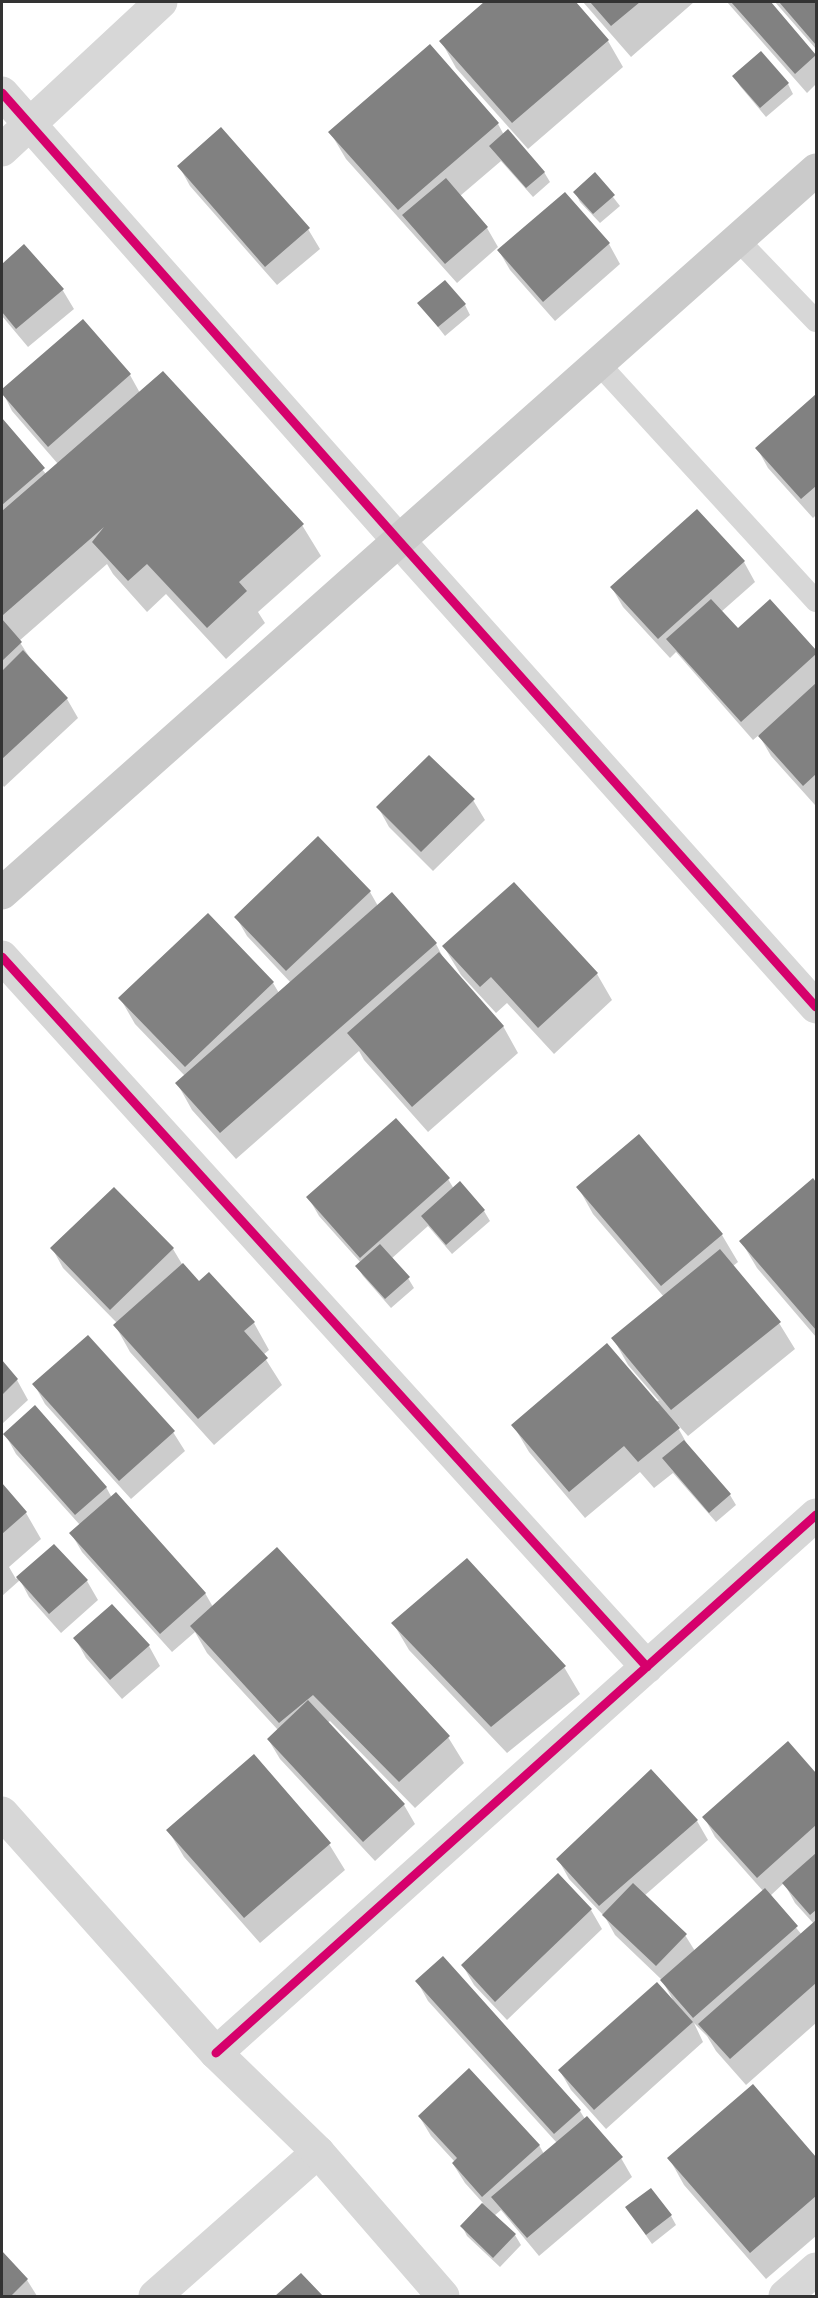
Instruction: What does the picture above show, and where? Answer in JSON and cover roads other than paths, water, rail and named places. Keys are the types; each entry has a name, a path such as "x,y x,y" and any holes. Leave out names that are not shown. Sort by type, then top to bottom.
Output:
{"main road":[{"path":"2,893 816,170"}],"street":[{"path":"2,150 161,2"},
{"path":"2,93 399,542 816,1007"},
{"path":"2,957 647,1667"},
{"path":"216,2053 816,1515"},
{"path":"2,1813 216,2053 318,2152 443,2296"},
{"path":"155,2296 318,2152"},
{"path":"785,2296 816,2269"}],"lane":[{"path":"738,240 816,321"},
{"path":"599,364 816,601"}]}
